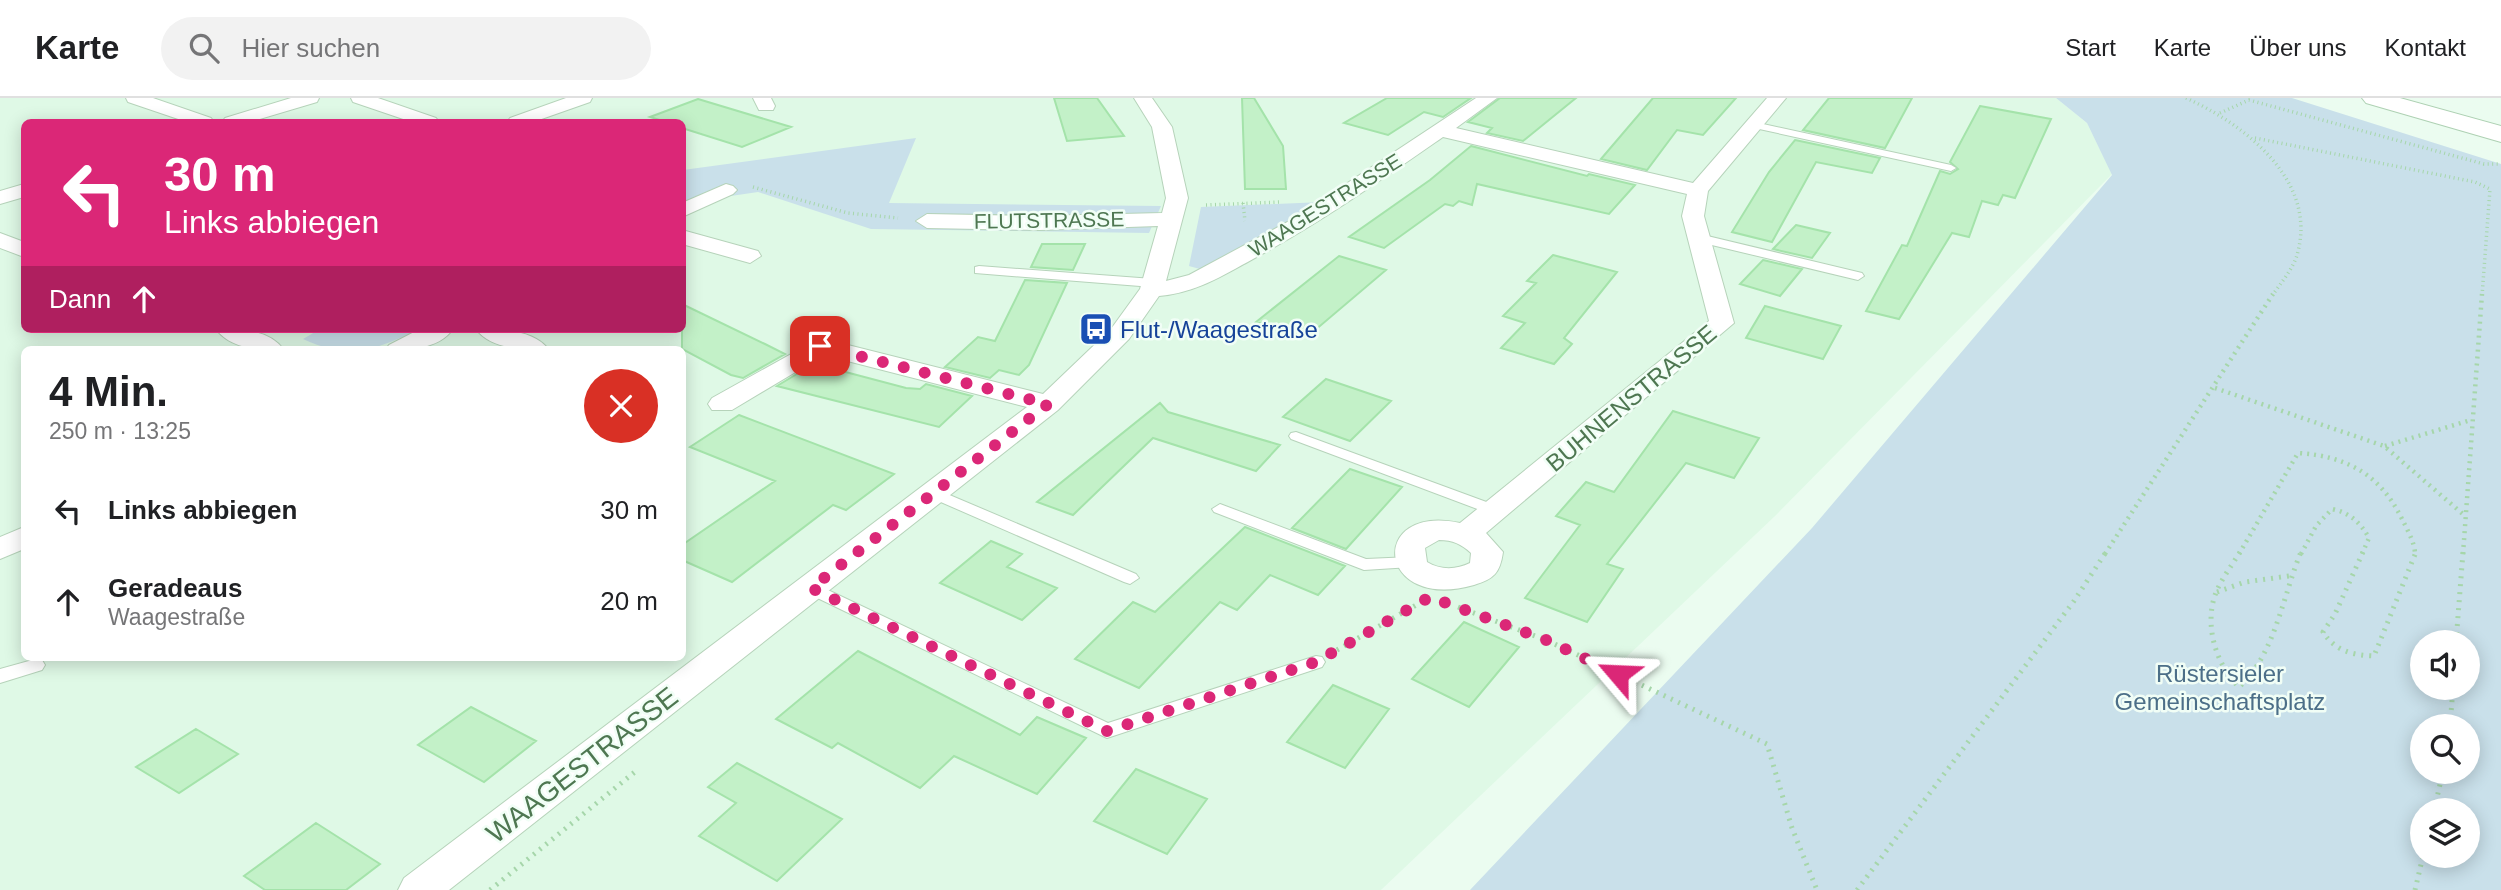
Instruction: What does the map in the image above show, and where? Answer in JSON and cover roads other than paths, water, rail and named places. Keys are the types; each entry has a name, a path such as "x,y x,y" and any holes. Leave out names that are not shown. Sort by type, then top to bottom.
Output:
{"main road":[{"path":"2374,98 2501,134"}],"street":[{"path":"135,98 195,119"},
{"path":"242,119 310,98"},
{"path":"360,98 420,119"},
{"path":"525,119 583,98"},
{"path":"1143,98 1162,127 1181,208"},
{"name":"WAAGESTRASSE","path":"1153,286 1180,287 1197,280 1301,224 1488,98"},
{"path":"1442,131 1698,190 1777,98"},
{"path":"686,209 726,190"},
{"name":"BUHNENSTRASSE","path":"1466,534 1722,323 1693,216 1698,190"},
{"path":"0,198 21,191"},
{"name":"FLUTSTRASSE","path":"927,220 1181,208"},
{"name":"WAAGESTRASSE","path":"419,890 1048,404 1105,349 1153,286 1181,208"},
{"path":"686,238 750,257"},
{"path":"0,240 21,249"},
{"path":"237,333 263,346"},
{"path":"406,346 432,333"},
{"path":"498,333 527,346"},
{"path":"722,404 820,346 1048,404"},
{"path":"1450,530 1466,534 1479,541 1487,552 1485,568 1474,576 1460,580 1440,579 1423,573 1411,562 1409,547 1425,533 1450,530"},
{"path":"0,549 21,538"}],"lane":[{"path":"1754,125 1951,168"},
{"path":"1699,237 1858,276"},
{"path":"979,270 1153,286"},
{"path":"1296,436 1494,510"},
{"path":"933,493 1130,578"},
{"path":"1220,509 1364,565 1411,562"},
{"path":"811,588 1107,731 1316,662"},
{"path":"0,676 36,665"}],"place":[{"name":"Flut-/Waagestraße","path":"1096,329"}],"park label":[{"name":"Rüstersieler Gemeinschaftsplatz","path":"2220,687"}]}
